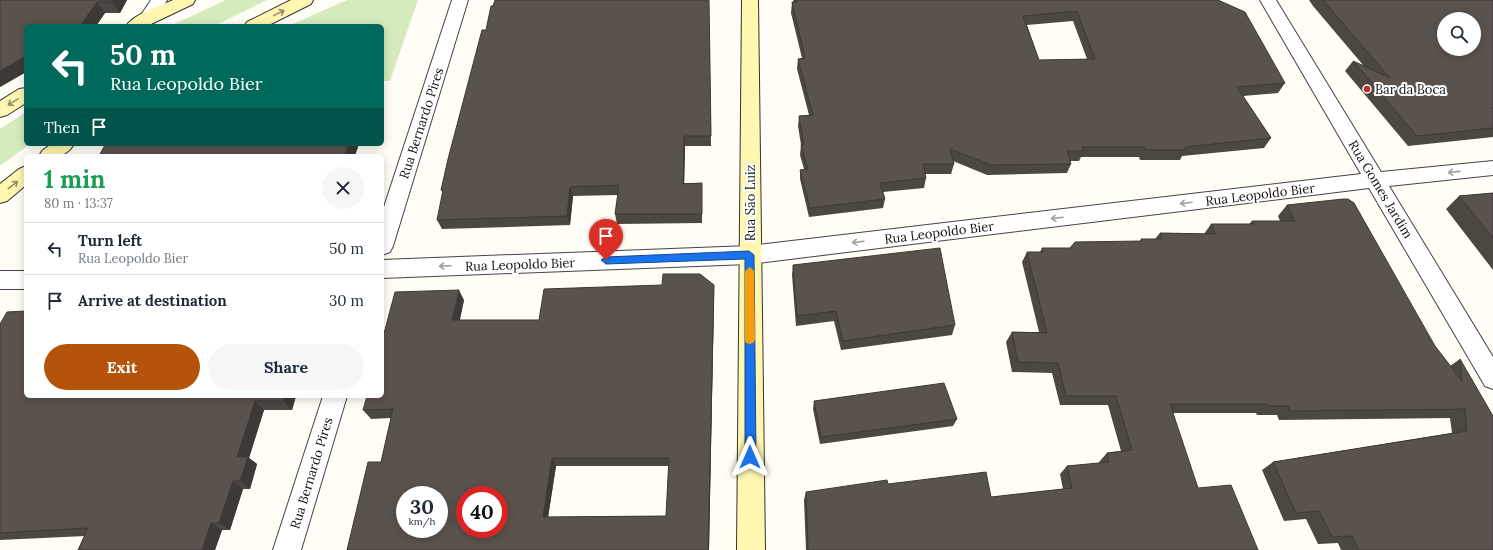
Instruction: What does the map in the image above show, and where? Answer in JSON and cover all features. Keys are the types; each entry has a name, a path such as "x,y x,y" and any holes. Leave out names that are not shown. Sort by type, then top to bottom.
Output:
{"street":[{"path":"141,22 159,0"},
{"path":"141,22 187,0"},
{"path":"257,24 305,0"},
{"name":"Rua Bernardo Pires","path":"384,240 460,0"},
{"name":"Rua São Luiz","path":"750,0 749,255 751,550"},
{"name":"Rua Gomes Jardim","path":"1268,0 1493,378"},
{"path":"0,110 24,95"},
{"path":"52,154 62,146"},
{"name":"Rua Leopoldo Bier","path":"384,269 749,255 1375,180 1493,168"},
{"path":"0,195 24,176"},
{"path":"0,281 24,280"},
{"name":"Rua Bernardo Pires","path":"287,550 334,398"}],"green space":[{"path":"226,0 267,0 218,24 174,24"},
{"path":"347,0 418,0 390,81 384,81 384,24 293,24"},
{"path":"24,113 24,146 27,146 0,166 0,129"}],"building":[{"path":"0,0 113,0 112,2 97,2 81,24 24,24 24,57 0,71"},
{"path":"495,0 709,0 711,136 684,136 683,184 702,183 702,214 615,214 619,185 570,187 567,216 437,220 443,190 441,190 448,159 482,30 486,30 491,6 493,6"},
{"path":"796,0 1218,0 1245,12 1285,83 1237,87 1271,138 1185,147 1186,150 1146,150 1145,147 1082,147 1084,151 1067,151 1071,164 991,165 950,149 954,164 923,164 926,178 880,183 885,199 810,208 800,170 808,169 801,145 804,145 799,116 813,115 798,59 805,58 792,2 797,2","holes":["1077,11 1095,59 1039,60 1023,16"]},
{"path":"1323,0 1493,0 1493,128 1417,136 1353,61 1390,78"},
{"path":"104,146 348,146 346,154 100,154"},
{"path":"1493,193 1493,238 1459,196"},
{"path":"1348,199 1354,203 1435,346 1462,381 1460,359 1493,416 1493,550 1359,550 1352,536 1332,537 1319,511 1296,513 1273,462 1467,431 1465,409 1290,411 1288,406 1268,406 1267,404 1170,404 1198,488 1231,485 1258,550 808,550 806,492 887,480 888,484 986,472 991,497 1072,488 1067,466 1109,462 1107,453 1132,450 1116,396 1066,396 1058,363 1018,362 1012,332 1047,333 1027,252 1043,252 1042,248 1070,248 1075,242 1142,241 1141,239 1162,239 1160,233 1215,234 1211,224 1254,224 1252,221 1295,221 1287,205"},
{"path":"940,248 955,325 843,341 836,311 797,316 793,265"},
{"path":"663,274 700,274 714,285 708,550 347,550 368,462 381,462 393,409 363,410 366,398 384,398 384,333 395,292 459,290 452,320 539,320 544,289 662,285","holes":["552,458 669,458 666,516 543,517"]},
{"path":"24,311 24,398 284,398 283,401 255,401 237,457 248,457 240,481 233,481 219,523 211,523 202,550 78,550 88,528 0,533 0,324 7,312"},
{"path":"944,383 957,419 821,437 814,401"}],"slow traffic":[{"path":"750,271 750,340"}],"place":[{"name":"Bar da Boca","path":"1367,89"}],"route":[{"path":"606,260 749,255 750,457"}]}
